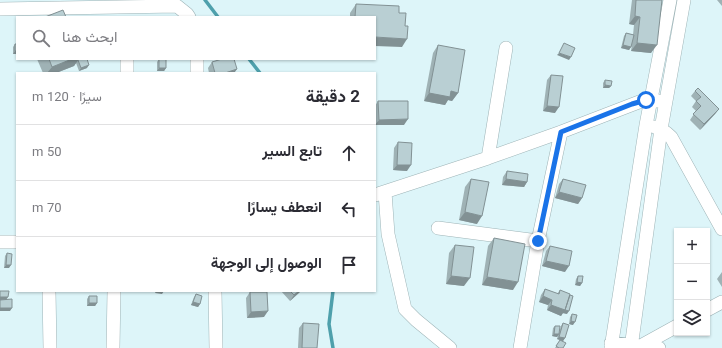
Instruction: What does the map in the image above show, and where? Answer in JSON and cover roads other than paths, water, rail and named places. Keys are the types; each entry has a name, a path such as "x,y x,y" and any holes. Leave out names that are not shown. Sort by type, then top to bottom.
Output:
{"street":[{"path":"659,348 611,346 650,100 670,0"},
{"path":"634,347 661,129 684,0"},
{"path":"0,9 177,6 188,16"},
{"path":"488,158 506,48"},
{"path":"127,60 127,72"},
{"path":"197,60 197,72"},
{"path":"450,348 405,309 380,194 561,132 632,104 650,100 666,102"},
{"path":"646,125 661,129 671,137 722,229"},
{"path":"520,348 538,241 561,132"},
{"path":"438,228 538,241"},
{"path":"0,242 16,242"},
{"path":"49,292 50,348"},
{"path":"113,348 114,292"},
{"path":"215,292 216,348"},
{"path":"710,308 722,302"},
{"path":"634,347 674,327"}],"waterway":[{"path":"205,0 217,16"},
{"path":"250,60 259,72"},
{"path":"333,292 329,324 333,348"}]}
